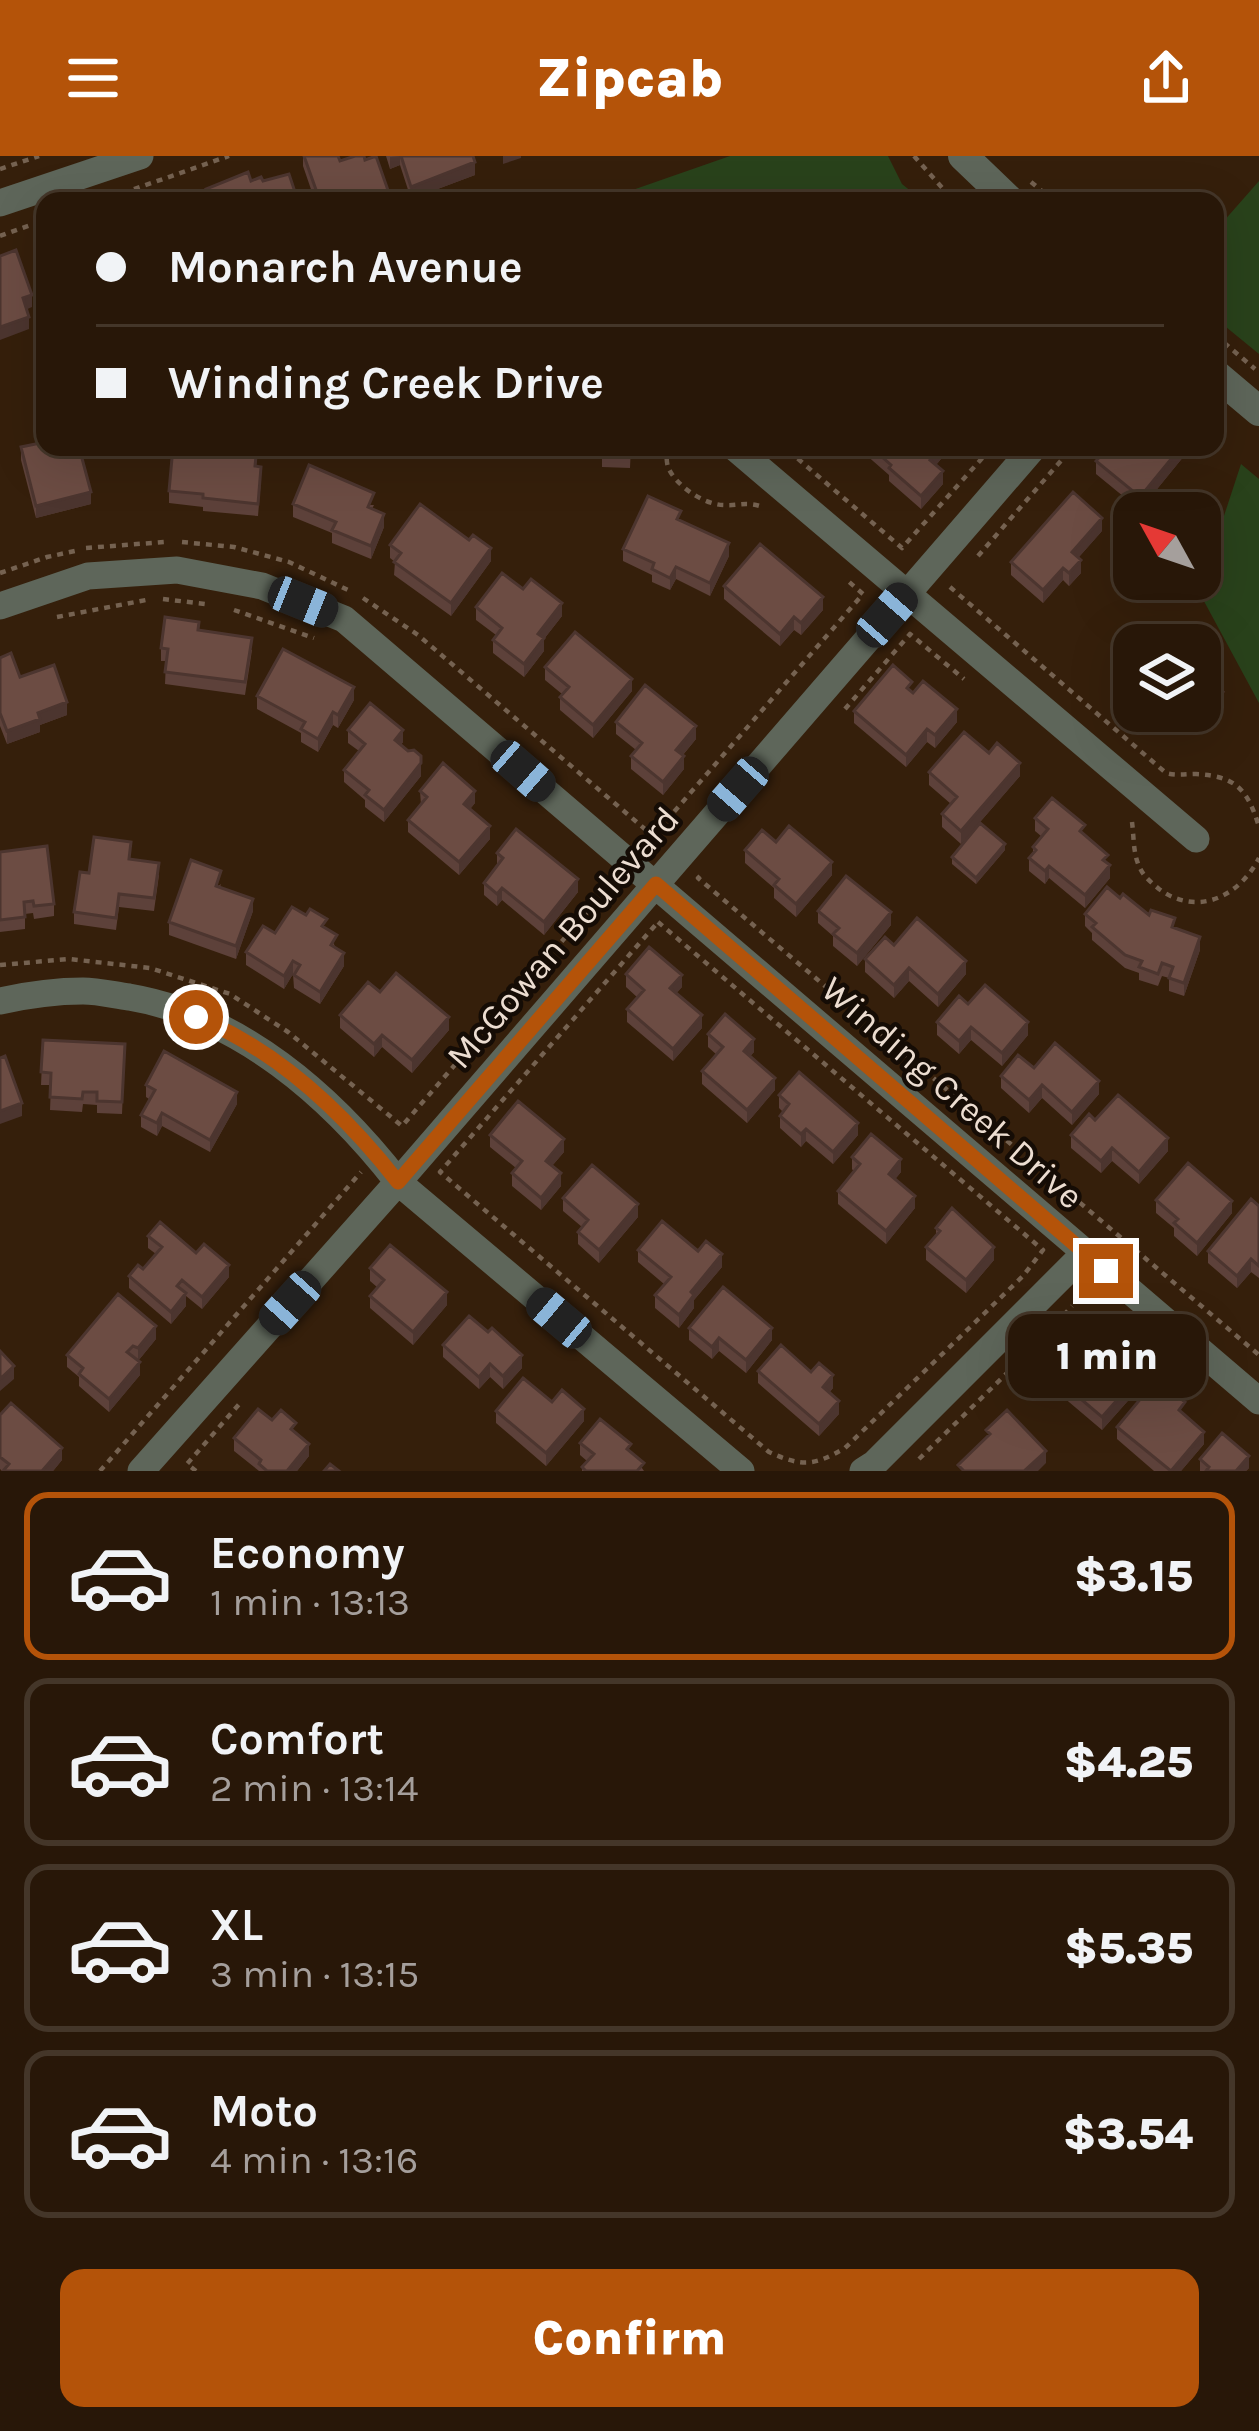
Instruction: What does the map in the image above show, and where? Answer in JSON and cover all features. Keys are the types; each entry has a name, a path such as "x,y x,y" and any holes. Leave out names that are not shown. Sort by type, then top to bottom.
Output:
{"street":[{"path":"0,203 140,156"},
{"path":"962,156 1000,192"},
{"path":"1224,382 1259,411"},
{"path":"745,456 1196,839"},
{"name":"McGowan Boulevard","path":"141,1471 398,1182 1026,456"},
{"name":"Winding Creek Drive","path":"0,606 88,576 177,570 262,586 344,619 1259,1401"},
{"path":"0,1000 87,991 163,1003 229,1030 294,1075 361,1134 398,1182 741,1471"},
{"path":"863,1471 1085,1253"}],"path":[{"path":"0,169 39,156"},
{"path":"126,192 229,156"},
{"path":"914,156 946,192"},
{"path":"0,236 36,223"},
{"path":"1224,342 1259,374"},
{"path":"667,456 668,467 685,488 707,502 723,506 747,502 766,508"},
{"path":"797,456 902,548 984,456"},
{"path":"965,570 1065,456"},
{"path":"0,573 47,556 96,546 173,542 234,547 289,562 358,595 418,634 653,836 863,594 847,580"},
{"path":"950,588 1166,772 1211,775 1238,784 1259,827"},
{"path":"44,619 158,598 204,604"},
{"path":"227,607 314,638"},
{"path":"834,721 910,634 978,692"},
{"path":"1132,821 1138,866 1149,881 1187,903 1212,902 1230,892 1251,874 1259,858"},
{"path":"698,878 1259,1355"},
{"path":"0,965 69,959 150,968 230,994 288,1032 402,1126 615,879"},
{"path":"658,922 1043,1250 1023,1276 845,1448 823,1461 795,1464 769,1452 440,1172 658,922"},
{"path":"100,1471 363,1169"},
{"path":"919,1460 1075,1303"}],"green space":[{"path":"730,156 888,156 902,184 912,192 627,192"},
{"path":"1259,181 1259,354 1224,325 1224,221"},
{"path":"1241,464 1259,479 1259,703 1221,633 1221,624 1216,624 1203,600 1221,600 1221,525"}],"building":[{"path":"304,156 338,156 340,161 376,156 389,192 317,192"},
{"path":"401,156 473,156 475,162 411,187"},
{"path":"248,172 251,181 289,174 295,192 207,192"},
{"path":"16,250 32,295 23,298 29,317 0,327 0,256"},
{"path":"36,444 36,456 81,456 91,492 36,506 21,447"},
{"path":"172,456 256,456 255,466 261,467 258,504 169,491"},
{"path":"881,456 933,456 930,460 943,471 921,496"},
{"path":"1100,456 1174,456 1144,492 1134,492 1096,461"},
{"path":"309,465 374,493 368,507 384,514 371,546 332,530 336,522 293,504"},
{"path":"1073,492 1102,518 1072,552 1081,560 1069,573 1063,568 1043,590 1011,562"},
{"path":"648,496 681,511 677,519 729,543 710,583 676,567 670,578 652,569 654,563 623,549"},
{"path":"420,504 469,540 473,535 491,548 451,603 394,562 401,553 390,545"},
{"path":"760,544 823,597 801,623 794,617 780,634 724,586"},
{"path":"502,573 523,589 531,579 562,603 538,634 544,638 524,664 493,640 502,628 476,607"},
{"path":"165,617 199,622 198,630 252,638 245,682 165,672 168,649 161,648"},
{"path":"575,632 632,679 593,725 560,697 569,687 545,667"},
{"path":"283,649 354,687 318,739 301,729 305,722 257,696"},
{"path":"11,653 20,677 54,665 67,702 7,731 0,713 0,658"},
{"path":"893,665 912,682 907,688 913,693 923,681 957,709 935,735 927,729 906,755 854,711"},
{"path":"645,685 696,726 676,750 684,756 663,782 631,756 642,743 616,722"},
{"path":"370,703 403,730 395,740 421,756 421,763 384,810 344,770 365,744 348,730"},
{"path":"964,732 989,753 997,743 1020,763 961,831 942,814 957,797 929,772"},
{"path":"443,763 475,791 464,804 490,826 459,862 408,820 427,797 420,791"},
{"path":"1052,798 1085,825 1080,831 1108,855 1103,860 1110,865 1085,895 1049,866 1045,871 1029,858 1048,829 1035,818"},
{"path":"980,823 1005,844 976,878 952,857"},
{"path":"789,826 832,862 796,904 774,885 779,879 745,850 762,830 776,842"},
{"path":"516,829 578,879 544,922 502,888 497,894 484,883 503,858 497,853"},
{"path":"94,837 131,842 129,859 159,863 154,898 119,894 116,918 74,912 80,872 89,873"},
{"path":"47,846 54,904 24,902 25,917 0,920 0,852"},
{"path":"191,860 221,871 216,886 253,899 236,946 169,922"},
{"path":"846,876 891,912 857,953 833,934 839,928 818,911"},
{"path":"1107,887 1149,915 1151,910 1175,918 1172,927 1200,937 1184,983 1169,978 1173,967 1162,963 1158,974 1139,967 1142,961 1125,955 1092,927 1096,923 1085,914"},
{"path":"292,907 306,915 310,909 327,919 322,926 337,935 331,945 344,953 320,992 294,975 300,965 293,961 284,976 246,952 263,926 275,933"},
{"path":"917,918 966,961 938,994 909,968 894,985 865,959 885,937 894,945"},
{"path":"649,947 682,975 670,988 702,1015 673,1049 627,1009 644,990 626,974"},
{"path":"396,973 449,1017 412,1060 382,1035 374,1044 340,1015 368,982 380,992"},
{"path":"985,985 1028,1022 1002,1053 971,1027 959,1041 937,1022 959,996 968,1004"},
{"path":"725,1014 754,1039 744,1051 775,1078 747,1110 702,1071 723,1047 708,1034"},
{"path":"43,1040 125,1044 122,1102 97,1101 97,1092 83,1092 82,1099 50,1097 51,1073 41,1072"},
{"path":"1055,1043 1099,1081 1072,1112 1042,1085 1029,1100 1001,1076 1018,1055 1034,1068"},
{"path":"164,1051 237,1092 210,1140 162,1113 157,1123 141,1115 155,1090 146,1085"},
{"path":"5,1056 22,1103 0,1111 0,1058"},
{"path":"799,1072 858,1123 833,1152 806,1129 801,1134 780,1116 789,1104 779,1095"},
{"path":"1118,1095 1168,1138 1139,1172 1112,1148 1101,1161 1071,1135 1089,1114 1095,1120"},
{"path":"518,1101 564,1139 546,1161 561,1173 541,1198 512,1173 522,1161 490,1135"},
{"path":"871,1134 901,1159 889,1174 915,1196 886,1231 838,1191 860,1164 852,1157"},
{"path":"1188,1163 1232,1201 1197,1243 1156,1200"},
{"path":"592,1165 638,1204 599,1250 578,1232 588,1220 563,1198"},
{"path":"1251,1199 1259,1206 1259,1266 1251,1259 1237,1276 1208,1251"},
{"path":"952,1208 994,1247 966,1280 926,1247"},
{"path":"662,1221 698,1251 706,1241 722,1254 679,1315 655,1295 671,1277 638,1250"},
{"path":"160,1222 196,1253 204,1244 229,1265 202,1297 182,1280 177,1286 186,1293 171,1312 129,1276 138,1265 143,1269 162,1247 148,1236"},
{"path":"390,1245 447,1292 413,1332 370,1296 384,1280 370,1268"},
{"path":"723,1287 772,1328 746,1360 719,1338 712,1347 689,1328"},
{"path":"118,1294 156,1326 138,1348 127,1352 140,1362 109,1399 79,1374 83,1368 67,1355"},
{"path":"469,1316 488,1332 492,1328 522,1355 503,1376 490,1364 479,1377 443,1345"},
{"path":"1092,1324 1112,1341 1101,1353 1134,1381 1102,1417 1056,1378 1076,1355 1070,1350"},
{"path":"781,1345 811,1372 819,1363 833,1375 823,1387 839,1401 819,1424 758,1371"},
{"path":"0,1351 14,1366 0,1379"},
{"path":"523,1378 552,1402 562,1390 584,1409 546,1453 496,1411"},
{"path":"1157,1379 1185,1402 1179,1410 1204,1432 1171,1471 1117,1427"},
{"path":"11,1403 62,1448 42,1471 3,1471 9,1464 0,1457 0,1415"},
{"path":"258,1409 272,1420 281,1410 296,1423 291,1429 309,1444 287,1471 267,1471 234,1438"},
{"path":"1007,1410 1046,1451 1024,1471 964,1471 958,1465"},
{"path":"600,1419 631,1444 627,1449 644,1463 637,1471 586,1471 582,1467 594,1454 580,1443"},
{"path":"1222,1433 1249,1456 1236,1471 1206,1471 1209,1467 1200,1459"}],"route":[{"path":"196,1017 229,1030 294,1075 361,1134 398,1182 656,884 1106,1271"}]}
